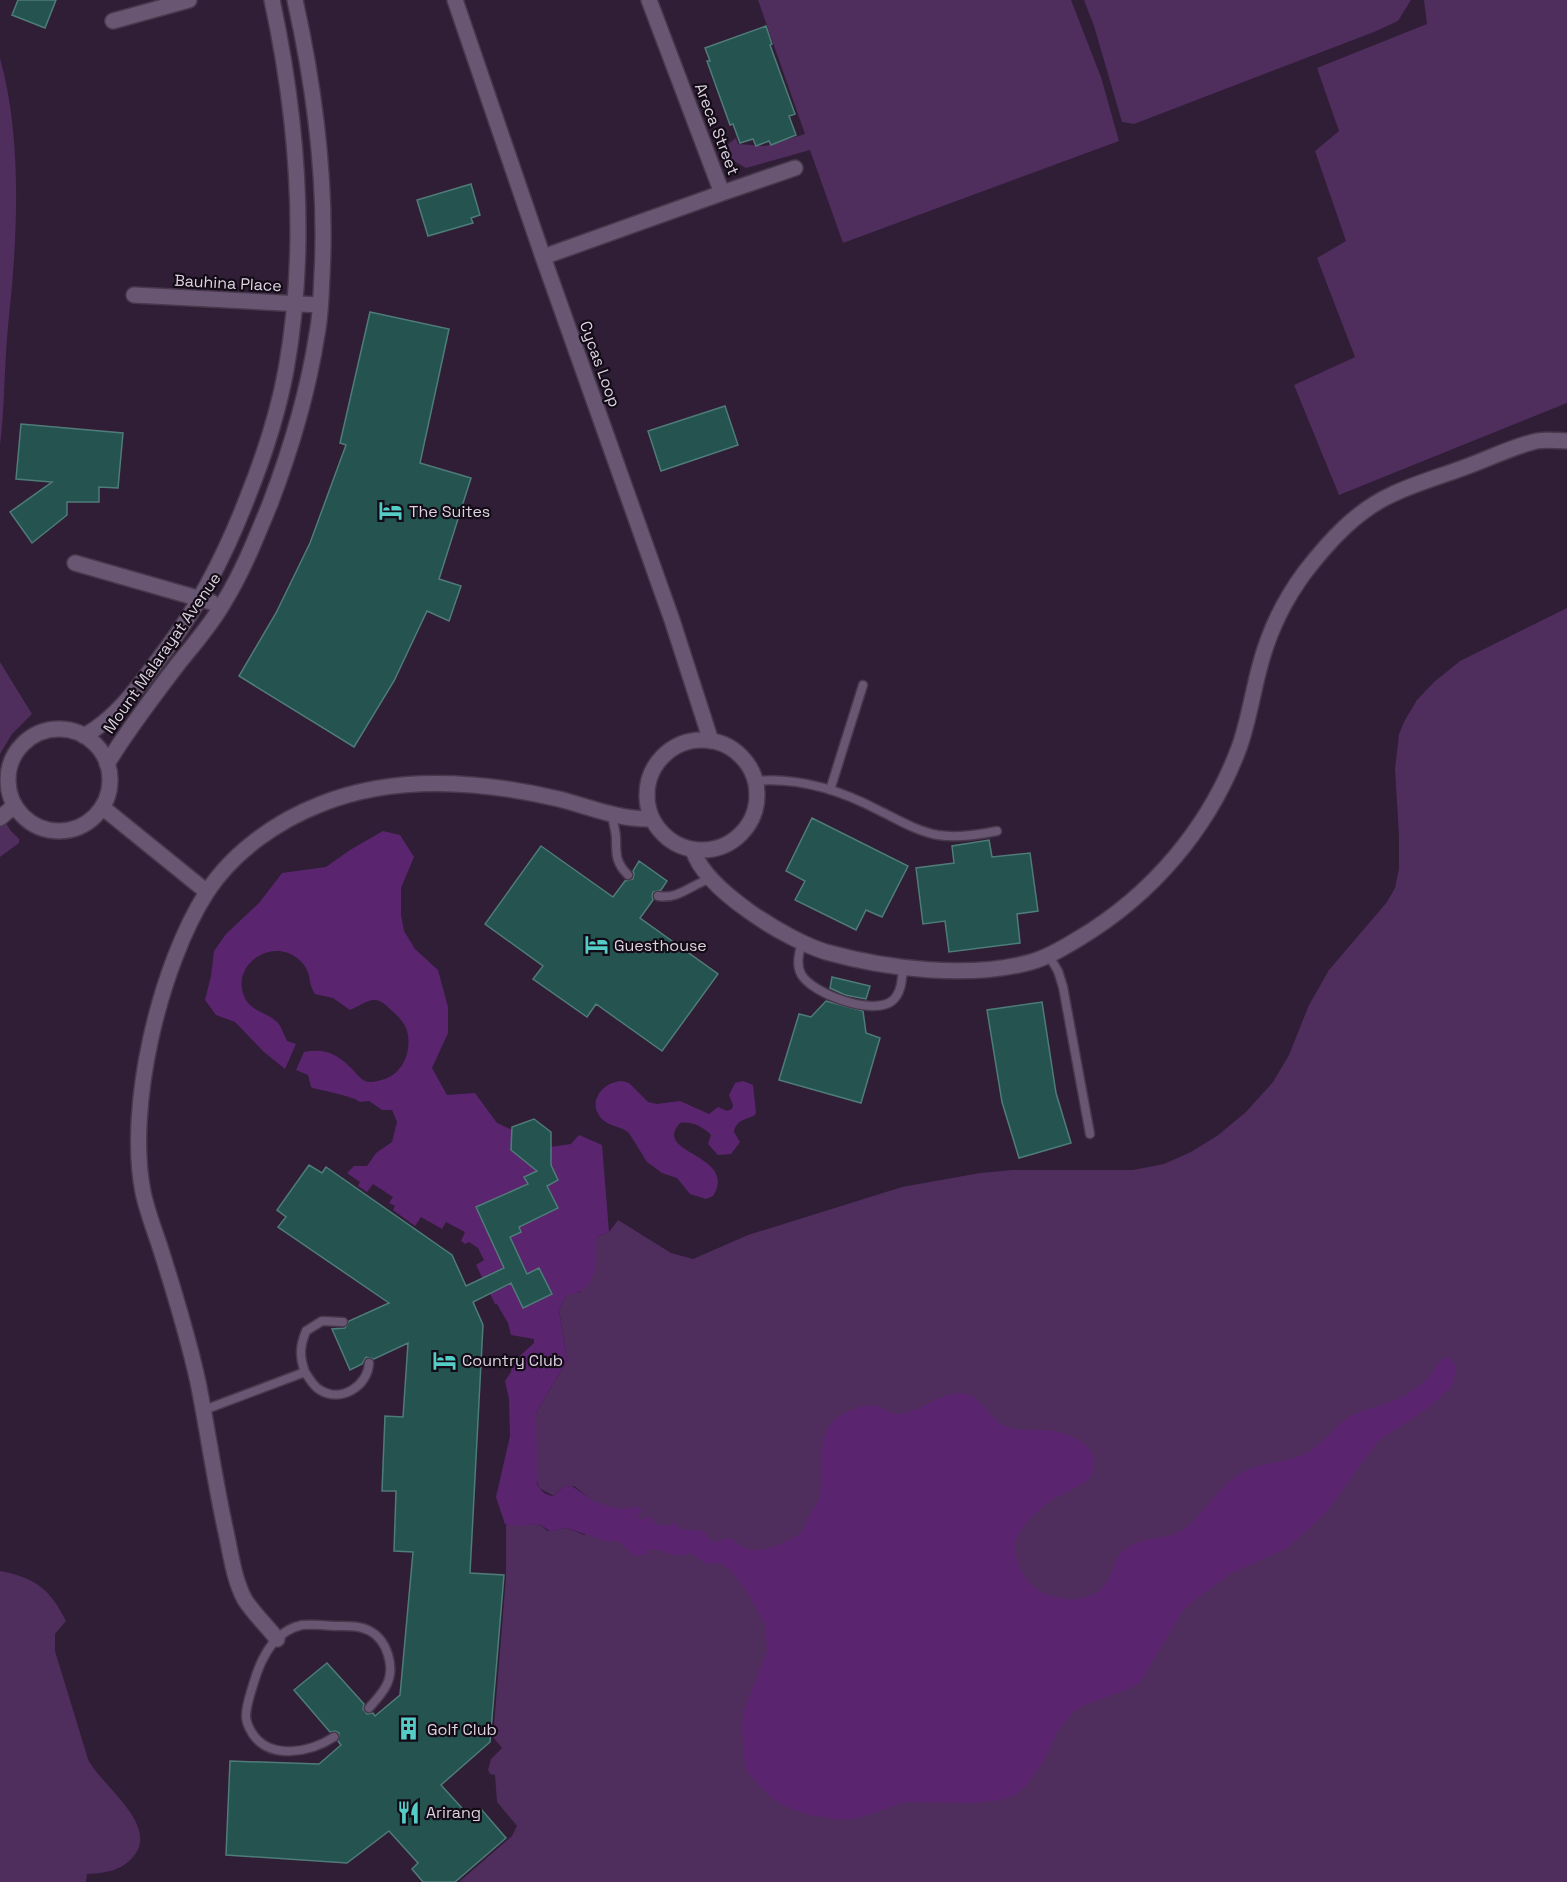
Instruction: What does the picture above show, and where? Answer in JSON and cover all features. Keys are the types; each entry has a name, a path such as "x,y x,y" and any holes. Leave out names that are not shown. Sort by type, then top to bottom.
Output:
{"street":[{"path":"113,21 189,0"},
{"name":"Mount Malarayat Avenue","path":"84,736 116,714 176,636 201,599 234,535 263,454 285,373 295,304 298,199 295,135 272,0"},
{"name":"Mount Malarayat Avenue","path":"107,764 148,702 222,606 251,551 290,448 310,368 318,332 320,305 323,217 321,159 315,105 295,0"},
{"name":"Cycas Loop","path":"455,0 543,257 672,620 711,741"},
{"name":"Areca Street","path":"543,257 723,192 649,0"},
{"path":"723,192 795,168"},
{"name":"Bauhina Place","path":"134,296 320,305"},
{"path":"693,850 710,879 768,924 821,950 849,958 903,967 984,970 1032,962 1049,956 1100,926 1129,904 1162,873 1193,836 1223,785 1240,744 1268,639 1281,611 1304,573 1343,527 1392,494 1539,440 1567,441"},
{"path":"75,563 222,606"},
{"name":"Mount Malarayat Avenue","path":"14,806 9,790 8,774 13,758 22,745 36,735 51,730 68,730 84,736 94,743 107,764"},
{"path":"694,741 711,741 725,745 738,753 747,763 755,781 758,792 756,808 750,824 726,845 710,850 693,850 675,843 662,833 652,819 647,802 648,785 653,769 663,756 677,746 694,741"},
{"path":"0,818 14,806 26,819 41,828 58,831 75,829 83,825 102,807 108,794 107,764"},
{"path":"277,1639 247,1602 235,1574 216,1488 204,1410 194,1365 143,1193 138,1134 147,1062 175,954 207,892 229,864 252,844 282,823 320,804 373,789 424,783 513,790 579,804 612,815 636,820 652,819"},
{"path":"102,807 207,892"}],"lane":[{"path":"830,790 863,685"},
{"path":"755,781 786,780 830,790 852,797 916,828 938,835 997,831"},
{"path":"612,815 616,839 615,853 620,867 628,874"},
{"path":"658,896 678,895 710,879"},
{"path":"802,942 798,963 801,973 808,982 828,995 865,1005 880,1007 894,1000 899,991 903,967"},
{"path":"1049,956 1058,971 1063,987 1090,1134"},
{"path":"343,1322 322,1321 306,1331 300,1351 300,1360 305,1372 318,1389 327,1394 343,1394 357,1388 364,1380 368,1373 369,1363"},
{"path":"204,1410 305,1372"},
{"path":"334,1737 310,1748 279,1751 267,1747 256,1739 248,1726 246,1715 248,1704 260,1662 268,1648 277,1639 299,1626 311,1624 360,1627 379,1637 388,1655 387,1685 369,1708"}],"shaded area":[{"path":"758,0 1071,0 1101,77 1119,141 843,243 810,150 746,168 722,154 722,149 736,138 738,144 765,146 805,134"},
{"path":"1084,0 1411,0 1398,21 1374,32 1134,124 1122,122 1094,26"},
{"path":"1424,0 1567,0 1567,403 1339,495 1294,385 1355,357 1317,258 1346,241 1315,151 1339,131 1317,68 1427,24"},
{"path":"0,58 11,114 16,201 0,445"},
{"path":"1567,608 1567,1882 459,1882 512,1836 517,1826 497,1802 495,1775 490,1774 488,1770 491,1759 502,1748 493,1737 506,1577 506,1525 539,1524 548,1531 566,1528 585,1535 595,1503 574,1486 563,1487 554,1496 539,1488 536,1478 536,1413 567,1360 559,1311 568,1294 580,1292 597,1237 609,1232 618,1220 671,1253 693,1259 748,1235 902,1187 980,1173 1012,1170 1133,1170 1164,1164 1189,1153 1217,1136 1246,1112 1273,1082 1289,1055 1309,1005 1329,970 1387,902 1395,888 1399,868 1395,769 1399,734 1417,700 1434,682 1460,661"},
{"path":"0,662 32,714 12,734 0,754"},
{"path":"0,814 19,839 19,843 0,857"},
{"path":"383,831 400,835 414,857 401,888 401,915 404,931 415,949 438,970 448,1007 448,1033 432,1068 447,1095 475,1093 497,1123 550,1147 571,1144 579,1135 602,1145 609,1232 597,1237 592,1279 582,1290 565,1297 559,1311 567,1360 536,1413 537,1484 546,1494 554,1496 563,1487 572,1486 595,1502 618,1509 639,1507 642,1511 637,1516 641,1520 648,1515 656,1524 669,1526 673,1522 681,1529 703,1531 713,1542 730,1538 747,1549 765,1549 793,1538 803,1530 820,1495 823,1441 832,1422 841,1415 867,1406 902,1414 942,1397 958,1393 966,1394 977,1400 994,1419 1004,1426 1063,1433 1080,1441 1091,1452 1093,1469 1089,1479 1042,1508 1023,1527 1015,1544 1020,1567 1031,1584 1039,1591 1049,1595 1077,1599 1092,1595 1104,1587 1122,1552 1138,1542 1172,1535 1184,1529 1226,1484 1243,1472 1307,1453 1349,1417 1391,1402 1414,1390 1430,1376 1441,1360 1447,1357 1454,1362 1456,1372 1453,1383 1428,1408 1378,1441 1327,1511 1287,1548 1230,1574 1192,1602 1182,1612 1141,1681 1133,1687 1080,1707 1072,1714 1058,1730 1045,1759 1026,1786 1017,1794 1002,1800 972,1803 905,1802 859,1818 841,1820 809,1815 784,1806 768,1795 747,1772 742,1725 744,1710 767,1651 765,1624 744,1587 729,1569 721,1564 704,1563 692,1553 678,1555 652,1549 647,1550 649,1554 634,1556 619,1541 609,1542 566,1528 550,1531 539,1524 511,1526 505,1524 496,1497 510,1436 509,1399 505,1381 511,1372 512,1363 534,1343 534,1339 511,1335 508,1323 495,1304 476,1265 484,1260 478,1248 469,1242 465,1244 461,1241 465,1232 446,1222 442,1229 421,1217 415,1226 393,1210 395,1206 389,1203 393,1197 373,1184 367,1192 358,1186 360,1182 347,1173 354,1166 367,1166 376,1153 392,1142 397,1122 392,1110 382,1110 369,1101 360,1102 313,1088 308,1075 296,1070 304,1052 323,1051 340,1058 368,1082 392,1076 402,1065 408,1051 408,1035 402,1021 386,1005 378,1001 369,1001 350,1010 333,998 315,994 306,968 297,958 287,953 276,951 256,957 243,974 244,996 250,1005 276,1021 287,1041 296,1044 285,1069 264,1052 235,1022 216,1015 205,1000 214,951 226,934 259,903 282,873 326,867"},
{"path":"622,1081 629,1083 648,1102 657,1104 680,1101 709,1114 718,1107 727,1111 732,1109 733,1105 729,1095 735,1083 743,1081 753,1085 756,1112 755,1115 737,1125 734,1132 740,1142 731,1154 718,1155 708,1144 711,1135 697,1125 680,1123 674,1133 677,1142 715,1171 718,1182 713,1196 706,1199 690,1194 677,1178 662,1173 647,1162 629,1133 609,1124 598,1114 596,1101 598,1095 608,1085"},
{"path":"0,1571 32,1581 48,1593 66,1621 55,1634 55,1651 88,1759 126,1806 139,1832 140,1845 128,1862 112,1870 87,1874 86,1882 0,1882"}],"building":[{"path":"18,0 56,0 45,28 12,15"},
{"path":"766,26 772,44 770,45 795,114 789,116 796,135 771,145 769,141 756,146 753,139 740,143 733,124 730,125 707,61 710,61 705,48"},
{"path":"471,184 480,215 471,218 473,223 428,236 417,200"},
{"name":"The Suites","path":"370,312 449,329 420,463 471,478 439,579 461,586 449,621 427,611 394,681 354,747 239,676 276,613 310,543 346,445 340,443"},
{"path":"725,406 738,445 661,471 648,431"},
{"path":"21,424 123,433 118,488 99,487 99,502 67,502 67,515 32,543 10,512 52,482 16,479"},
{"path":"812,818 908,866 882,917 866,910 856,930 795,900 805,881 786,871"},
{"path":"989,840 992,857 1030,853 1038,911 1017,914 1020,943 949,952 945,921 923,924 916,868 954,863 952,846"},
{"name":"Guesthouse","path":"541,846 613,897 625,881 633,879 633,871 639,861 667,881 661,890 653,892 653,900 640,918 718,974 662,1051 596,1004 587,1017 533,979 543,966 485,924"},
{"path":"832,977 870,986 866,999 845,995 830,988"},
{"path":"826,1001 863,1011 866,1033 880,1038 861,1103 779,1080 799,1014 811,1017"},
{"path":"1042,1002 1056,1093 1071,1143 1019,1158 1002,1102 987,1010"},
{"path":"534,1119 551,1132 551,1165 558,1180 547,1186 558,1208 519,1227 521,1232 510,1237 527,1274 539,1268 552,1294 523,1308 511,1283 473,1302 483,1325 470,1573 504,1575 490,1742 441,1785 471,1818 481,1809 506,1838 455,1882 423,1882 412,1869 418,1863 389,1831 347,1863 226,1855 230,1761 319,1764 341,1745 338,1741 339,1733 330,1732 294,1690 327,1663 364,1704 363,1709 367,1714 373,1713 375,1716 400,1695 413,1552 394,1551 396,1491 382,1491 385,1416 403,1417 408,1343 374,1359 366,1357 362,1364 350,1370 332,1329 345,1328 349,1321 389,1303 278,1227 286,1217 277,1210 309,1165 322,1173 326,1167 452,1255 466,1286 504,1268 476,1207 528,1184 524,1177 537,1171 511,1150 512,1127"}],"place":[{"name":"The Suites","path":"391,511"},
{"name":"Guesthouse","path":"596,945"},
{"name":"Country Club","path":"444,1360"},
{"name":"Golf Club","path":"409,1729"},
{"name":"Arirang","path":"408,1812"}]}
